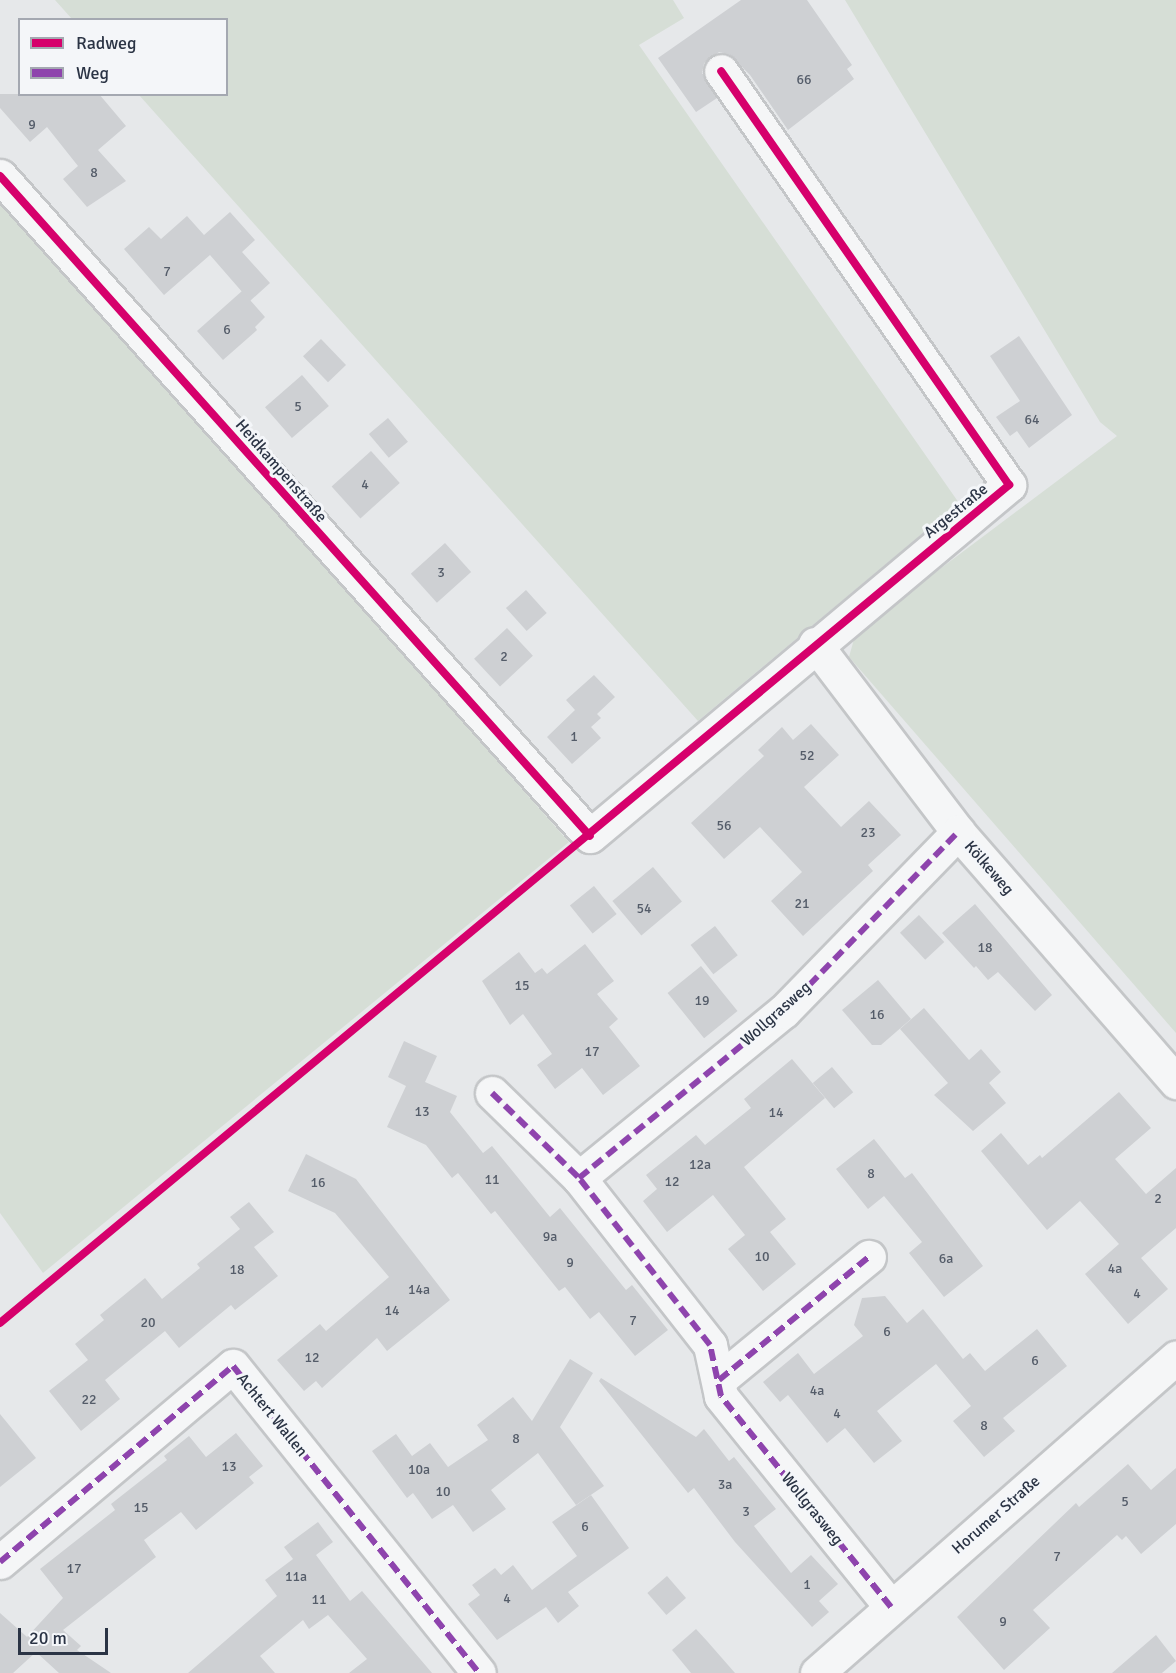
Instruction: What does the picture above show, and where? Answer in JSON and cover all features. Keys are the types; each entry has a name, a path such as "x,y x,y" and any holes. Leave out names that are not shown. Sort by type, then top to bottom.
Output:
{"street":[{"name":"Argestraße","path":"590,836 815,644 1009,485 721,71"},
{"name":"Heidkampenstraße","path":"0,176 590,836"},
{"name":"Kölkeweg","path":"815,644 957,832 1176,1082"},
{"name":"Wollgrasweg","path":"579,1178 784,1011 957,832"},
{"name":"Wollgrasweg","path":"492,1093 579,1178 710,1345 721,1396 891,1607"},
{"path":"719,1380 869,1257"},
{"name":"Horumer Straße","path":"817,1673 1176,1358"},
{"name":"Achtert Wallen","path":"0,1562 233,1366 478,1673"}],"shaded area":[{"path":"55,0 673,0 684,18 639,45 959,503 698,721 140,96 228,96 228,18 71,18"},
{"path":"845,0 1176,0 1176,1033 849,657 856,632 1117,436 1100,422"},
{"path":"0,198 569,842 43,1273 0,1213"}],"building":[{"path":"741,0 807,0 852,65 847,69 854,79 788,130 750,75 729,54 719,52 704,63 702,73 717,98 696,112 658,58"},
{"path":"0,94 101,96 126,126 98,150 126,181 87,207 63,179 78,166 47,127 30,142 0,108"},
{"path":"230,212 255,240 242,252 270,283 250,301 210,255 164,295 124,249 149,227 161,239 187,216 204,235"},
{"path":"242,291 265,317 255,327 257,330 223,360 197,331"},
{"path":"1019,336 1072,415 1029,448 1017,431 1010,436 996,417 1020,401 990,356"},
{"path":"321,339 346,365 328,382 303,356"},
{"path":"302,375 329,406 292,438 265,407"},
{"path":"388,418 408,442 389,458 369,434"},
{"path":"371,451 400,483 360,518 332,486"},
{"path":"445,543 471,572 437,603 411,574"},
{"path":"526,590 547,613 527,631 506,608"},
{"path":"507,628 533,656 500,686 474,659"},
{"path":"594,675 615,697 597,714 601,718 591,727 601,738 572,764 547,737 575,710 566,700"},
{"path":"811,724 839,755 804,787 841,827 869,801 901,835 868,865 873,871 803,936 771,901 802,872 760,827 724,859 691,823 764,756 758,750 782,727 793,740"},
{"path":"653,867 682,901 641,936 612,901"},
{"path":"594,886 617,914 593,933 570,906"},
{"path":"975,904 1052,995 1035,1011 998,972 988,980 942,933"},
{"path":"919,915 944,942 925,960 900,933"},
{"path":"715,926 738,955 713,974 691,945"},
{"path":"585,944 614,981 597,994 618,1019 609,1027 640,1066 603,1095 582,1068 555,1089 537,1065 552,1054 523,1014 510,1025 482,981 519,952 535,973 542,968 547,974"},
{"path":"701,966 738,1011 704,1038 668,993"},
{"path":"878,980 911,1019 881,1045 872,1045 842,1010"},
{"path":"924,1008 969,1060 981,1049 1001,1072 989,1083 1006,1103 973,1131 934,1095 948,1083 900,1029"},
{"path":"404,1041 437,1056 425,1082 457,1096 450,1112 483,1153 492,1146 550,1217 560,1208 626,1290 632,1285 668,1330 635,1356 599,1312 590,1319 565,1287 559,1291 495,1211 491,1214 458,1173 452,1178 426,1145 387,1127 406,1086 388,1077"},
{"path":"792,1059 825,1098 744,1167 786,1219 770,1232 796,1264 763,1291 728,1249 745,1235 713,1195 667,1232 643,1201 657,1189 646,1175 696,1135 705,1145 751,1108 744,1099"},
{"path":"832,1067 853,1092 834,1108 813,1083"},
{"path":"1119,1092 1151,1128 1115,1159 1146,1194 1176,1168 1176,1228 1141,1258 1168,1289 1128,1324 1085,1274 1119,1244 1080,1201 1047,1230 981,1151 1001,1133 1028,1165 1040,1155 1042,1158"},
{"path":"874,1139 905,1178 912,1173 983,1266 944,1297 909,1253 922,1242 884,1196 868,1209 836,1169"},
{"path":"306,1154 356,1179 450,1300 387,1351 377,1338 322,1388 316,1381 304,1391 277,1360 320,1324 326,1331 389,1277 335,1213 288,1191"},
{"path":"249,1202 274,1232 254,1247 278,1276 235,1310 231,1305 179,1348 165,1331 105,1380 120,1399 81,1431 49,1391 88,1360 75,1344 104,1320 100,1315 145,1278 162,1299 200,1268 197,1264 240,1229 230,1217"},
{"path":"885,1296 907,1323 923,1309 963,1359 970,1353 985,1371 1037,1329 1067,1366 1003,1418 1015,1431 984,1457 953,1421 971,1406 936,1364 877,1411 902,1441 874,1463 845,1428 827,1443 788,1395 780,1402 763,1382 798,1353 814,1374 863,1336 854,1325 862,1298"},
{"path":"570,1359 593,1373 560,1427 604,1486 576,1505 538,1453 491,1490 506,1509 473,1532 453,1505 432,1519 413,1493 407,1498 372,1451 396,1434 412,1456 430,1443 448,1467 488,1440 477,1425 513,1397 532,1421"},
{"path":"601,1378 696,1437 704,1429 729,1461 734,1457 776,1509 754,1526 791,1573 811,1555 838,1584 819,1601 829,1612 812,1627 735,1542 694,1488 688,1493 599,1381"},
{"path":"0,1414 36,1458 0,1487"},
{"path":"236,1433 263,1466 249,1477 254,1483 196,1530 181,1512 144,1540 156,1557 63,1630 81,1646 77,1650 111,1673 59,1673 36,1652 13,1673 0,1673 0,1613 27,1637 63,1598 40,1569 115,1510 111,1504 167,1460 164,1456 189,1436 206,1457"},
{"path":"1128,1464 1151,1490 1176,1468 1176,1524 1141,1554 1126,1536 1122,1540 1117,1535 1033,1610 1050,1628 1004,1670 957,1617 1076,1503 1079,1507"},
{"path":"591,1495 629,1548 568,1592 579,1606 558,1623 546,1607 497,1640 468,1604 480,1595 472,1585 495,1568 501,1575 513,1565 532,1590 577,1556 552,1522"},
{"path":"318,1522 333,1542 316,1555 350,1601 362,1591 432,1673 349,1673 367,1659 328,1615 309,1629 303,1620 260,1656 275,1673 188,1673 277,1596 265,1580 293,1559 284,1547"},
{"path":"667,1576 686,1598 666,1615 647,1593"},
{"path":"696,1629 735,1673 691,1673 672,1650"},
{"path":"1156,1635 1176,1661 1162,1673 1112,1673"}],"marked path":[{"path":"891,1607 721,1396 710,1345 579,1178 784,1011 958,832"},
{"path":"492,1093 579,1178"},
{"path":"719,1380 869,1257"},
{"path":"0,1562 233,1366 479,1673"}],"cycle path":[{"path":"0,1323 1009,485 721,71"},
{"path":"0,176 590,836"}]}
